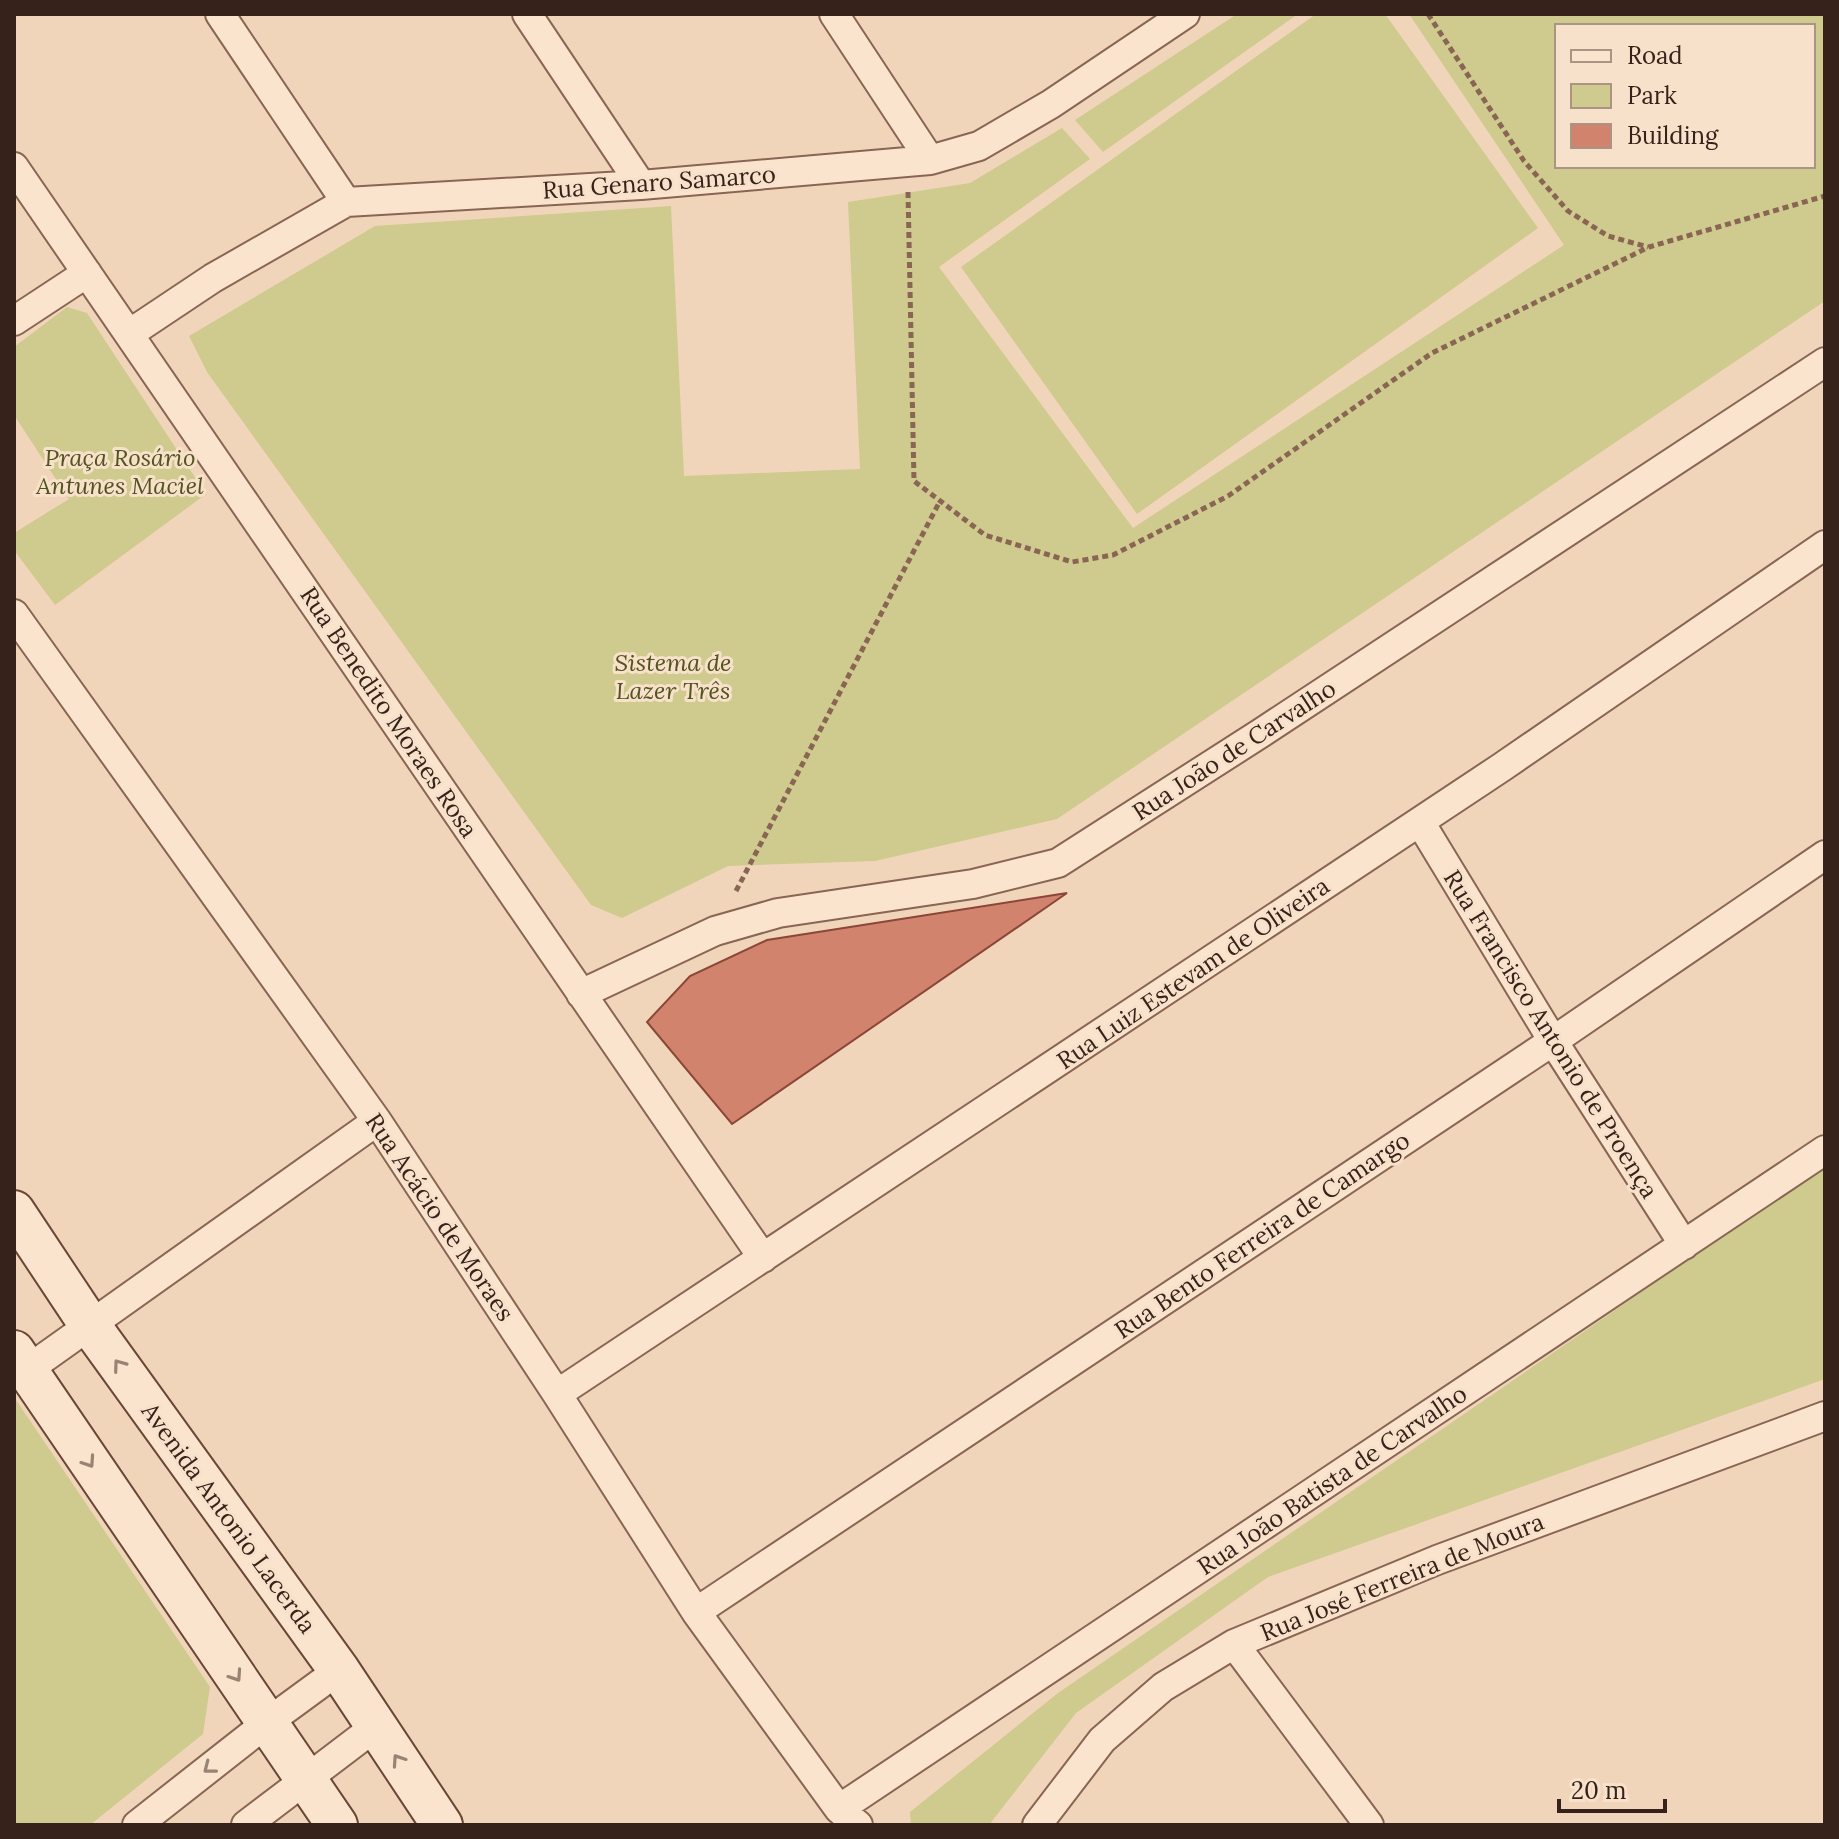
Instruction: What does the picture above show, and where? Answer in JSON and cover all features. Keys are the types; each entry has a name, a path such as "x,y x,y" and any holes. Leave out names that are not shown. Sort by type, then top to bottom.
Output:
{"main road":[{"name":"Avenida Antonio Lacerda","path":"14,1211 89,1324 339,1670 442,1825"},
{"path":"20,1360 337,1825"}],"street":[{"path":"220,14 346,202"},
{"path":"527,14 641,185"},
{"path":"834,14 919,161"},
{"name":"Rua Genaro Samarco","path":"129,334 213,278 346,202 641,185 919,161 979,146 1051,104 1151,24 1185,14"},
{"name":"Rua Benedito Moraes Rosa","path":"14,167 763,1258"},
{"path":"14,321 87,273"},
{"name":"Rua João de Carvalho","path":"581,994 715,931 778,913 973,884 1058,863 1825,362"},
{"name":"Rua Luiz Estevam de Oliveira","path":"557,1394 1420,822 1825,545"},
{"name":"Rua Acácio de Moraes","path":"14,614 377,1121 696,1612 848,1817"},
{"name":"Rua Francisco Antonio de Proença","path":"1420,822 1553,1041 1684,1245"},
{"name":"Rua Bento Ferreira de Camargo","path":"696,1612 1553,1041 1825,855"},
{"path":"20,1360 89,1324 377,1121"},
{"name":"Rua João Batista de Carvalho","path":"848,1817 1825,1150"},
{"name":"Rua José Ferreira de Moura","path":"1037,1825 1102,1740 1163,1687 1234,1644 1437,1560 1825,1416"},
{"path":"1234,1644 1369,1825"},
{"path":"137,1825 339,1670"},
{"path":"246,1825 375,1727"}],"path":[{"path":"1428,14 1524,161 1568,211 1608,236 1649,247"},
{"path":"919,161 914,481 985,535 1072,562 1113,555 1228,496 1432,353 1649,247 1825,196"},
{"path":"715,931 940,501"}],"green space":[{"path":"1237,14 1298,14 1103,152 1075,120"},
{"path":"1316,14 1385,14 1538,228 1137,514 961,267"},
{"name":"Sistema de Lazer Três","path":"1409,14 1825,14 1825,301 1057,819 875,861 728,866 622,918 591,905 207,372 189,336 375,226 671,206 684,476 860,469 848,202 970,183 1062,128 1090,159 939,267 1133,528 1564,245"},
{"name":"Praça Rosário Antunes Maciel","path":"67,307 87,313 206,494 55,605 14,550 14,533 69,499 14,415 14,347"},
{"path":"1825,1166 1825,1379 1268,1577 1076,1713 989,1825 911,1825 910,1812 1058,1693"},
{"path":"14,1397 210,1687 203,1734 90,1825 14,1825"}],"building":[{"path":"1067,893 732,1124 647,1022 690,976 767,940"}]}
